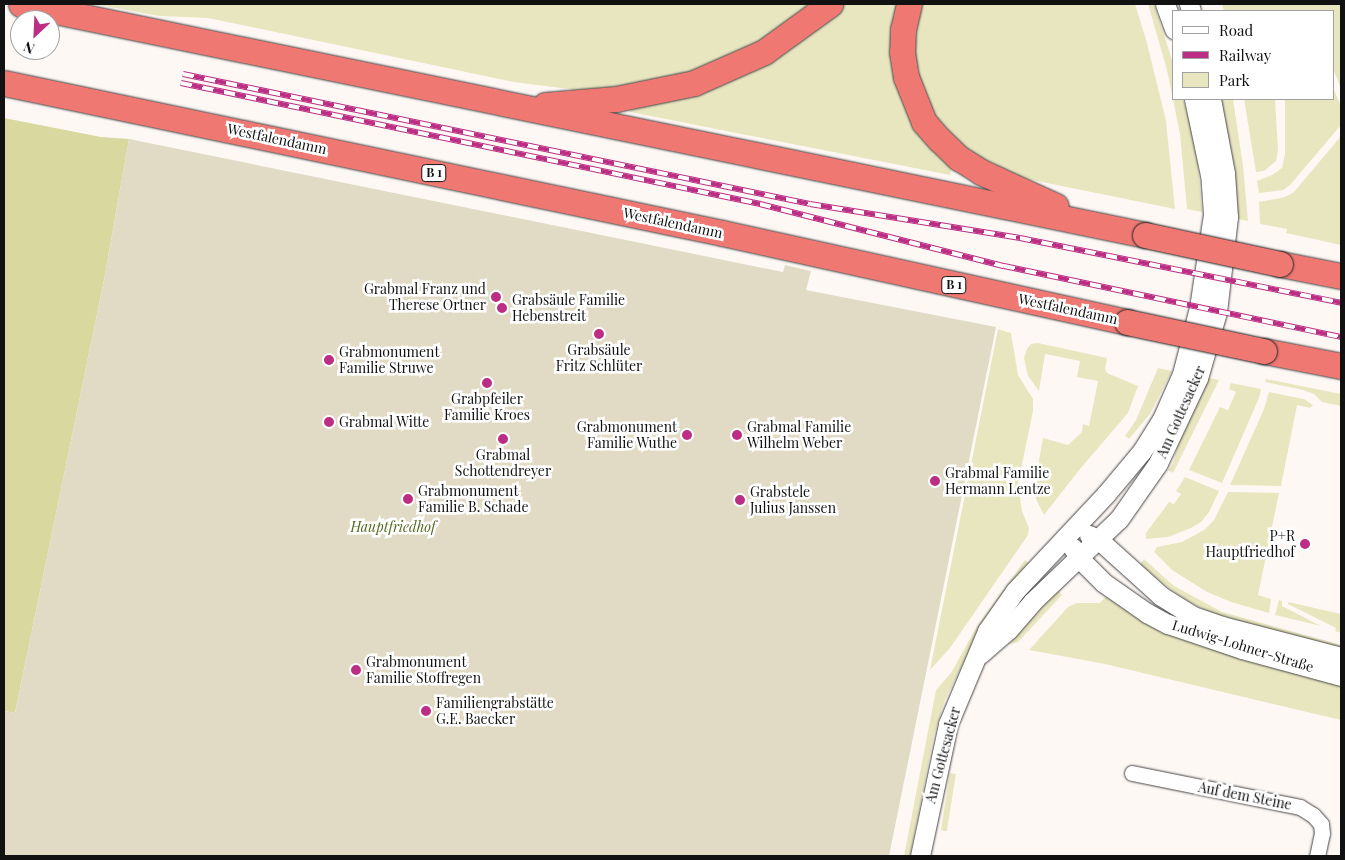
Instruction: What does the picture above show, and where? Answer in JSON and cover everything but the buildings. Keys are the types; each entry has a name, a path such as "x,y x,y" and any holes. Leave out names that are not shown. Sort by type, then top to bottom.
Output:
{"highway":[{"path":"21,4 1341,276"},
{"path":"516,107 616,99 694,83 764,52 830,4"},
{"path":"909,4 903,29 902,52 906,77 924,122 939,140 959,158 981,172 1097,225"},
{"name":"Westfalendamm","path":"4,83 722,233 1127,322 1341,366"}],"street":[{"path":"1165,4 1172,23"},
{"name":"Am Gottesacker","path":"920,856 948,724 987,631 1015,591 1142,451 1162,419 1182,374 1199,308 1213,214 1210,175 1194,100"},
{"name":"Am Gottesacker","path":"977,657 1008,630 1032,602 1119,519 1154,470 1176,428 1198,378 1218,312 1224,264 1228,195 1211,100"},
{"name":"Ludwig-Lohner-Straße","path":"1341,657 1222,626 1193,616 1147,585 1099,540 1086,534 1070,532 1072,547 1079,558 1104,583 1147,613 1168,624 1242,649 1341,676"},
{"name":"Auf dem Steine","path":"1132,773 1300,807 1313,814 1321,824 1322,833 1317,856"}],"green space":[{"path":"94,4 819,4 781,33 673,81 584,91 514,82 208,18 159,16"},
{"path":"844,4 900,4 895,35 953,163 950,175 630,112 631,106 792,44"},
{"path":"916,4 1135,4 1147,43 1166,121 1175,209 1022,178 987,166 956,145 932,116 911,62"},
{"path":"1148,4 1154,4 1172,60 1172,95"},
{"path":"1222,4 1341,4 1341,89 1335,74 1335,10 1224,10"},
{"path":"1335,92 1341,106 1341,125 1290,185 1283,190 1259,193 1257,181 1272,175 1282,168 1285,153 1285,100 1335,100"},
{"path":"1173,100 1183,100 1190,123 1198,165 1202,212 1187,209 1180,134"},
{"path":"1217,100 1233,100 1243,166 1248,221 1233,218"},
{"path":"1244,100 1275,100 1278,150 1276,161 1264,171 1256,172"},
{"path":"4,118 101,137 129,139 104,280 15,713 4,711"},
{"path":"1341,136 1341,245 1286,233 1287,229 1260,224 1259,202 1285,197 1294,192"},
{"name":"Hauptfriedhof","path":"129,139 783,272 785,265 811,271 806,290 996,327 889,856 4,856 4,711 15,713 104,280"},
{"path":"998,329 1011,333 1018,375 1033,399 1033,411 1018,484 1022,511 1029,528 1028,535 950,648 930,670"},
{"path":"1038,343 1107,358 1105,369 1107,373 1138,386 1128,413 1044,515 1036,499 1036,477 1043,438 1068,445 1082,432 1083,424 1089,426 1098,381 1077,377 1080,361 1045,354 1039,391 1028,376 1024,358 1031,344"},
{"path":"1158,368 1172,371 1150,414 1129,439 1125,436 1136,420"},
{"path":"1204,377 1219,380 1173,473 1168,470 1173,463 1184,423"},
{"path":"1266,379 1341,394 1341,406 1322,402 1314,394 1303,390 1265,382"},
{"path":"1231,383 1261,389 1259,398 1222,483 1189,470 1220,407 1228,410 1236,392 1229,389"},
{"path":"1269,392 1304,399 1313,405 1310,408 1297,405 1281,486 1230,485 1264,409"},
{"path":"1185,477 1219,491 1209,512 1201,522 1191,528 1168,537 1146,539 1146,533 1169,502 1174,504 1181,494 1176,491"},
{"path":"1228,492 1279,493 1258,595 1271,599 1269,613 1231,602 1207,592 1172,570 1154,552 1157,547 1182,542 1204,530 1214,520"},
{"path":"1144,559 1174,586 1222,612 1341,645 1341,651 1229,620 1194,605 1170,589 1140,564"},
{"path":"1025,560 1029,564 974,642 945,700 934,735 910,856 904,856 936,690 951,673 976,628"},
{"path":"1058,590 1062,595 1018,642 1008,645"},
{"path":"1108,594 1341,682 1341,720 1105,664 1029,650 1068,607 1077,603 1100,603"},
{"path":"1279,600 1282,601 1282,606 1321,626 1275,615"},
{"path":"1288,602 1341,614 1341,633 1335,631 1336,628 1288,604"},
{"path":"950,773 956,774 947,831 941,830"}],"railway":[{"path":"183,74 810,204 1020,238 1341,303"},
{"path":"181,83 760,204 1004,266 1341,337"}],"place":[{"name":"Grabmal Franz und Therese Ortner","path":"496,297"},
{"name":"Grabsäule Familie Hebenstreit","path":"502,308"},
{"name":"Grabsäule Fritz Schlüter","path":"599,334"},
{"name":"Grabmonument Familie Struwe","path":"329,360"},
{"name":"Grabpfeiler Familie Kroes","path":"487,383"},
{"name":"Grabmal Witte","path":"329,422"},
{"name":"Grabmonument Familie Wuthe","path":"687,435"},
{"name":"Grabmal Familie Wilhelm Weber","path":"737,435"},
{"name":"Grabmal Schottendreyer","path":"503,439"},
{"name":"Grabmal Familie Hermann Lentze","path":"935,481"},
{"name":"Grabmonument Familie B. Schade","path":"408,499"},
{"name":"Grabstele Julius Janssen","path":"740,500"},
{"name":"P+R Hauptfriedhof","path":"1305,544"},
{"name":"Grabmonument Familie Stoffregen","path":"356,670"},
{"name":"Familiengrabstätte G.E. Baecker","path":"426,711"}]}
